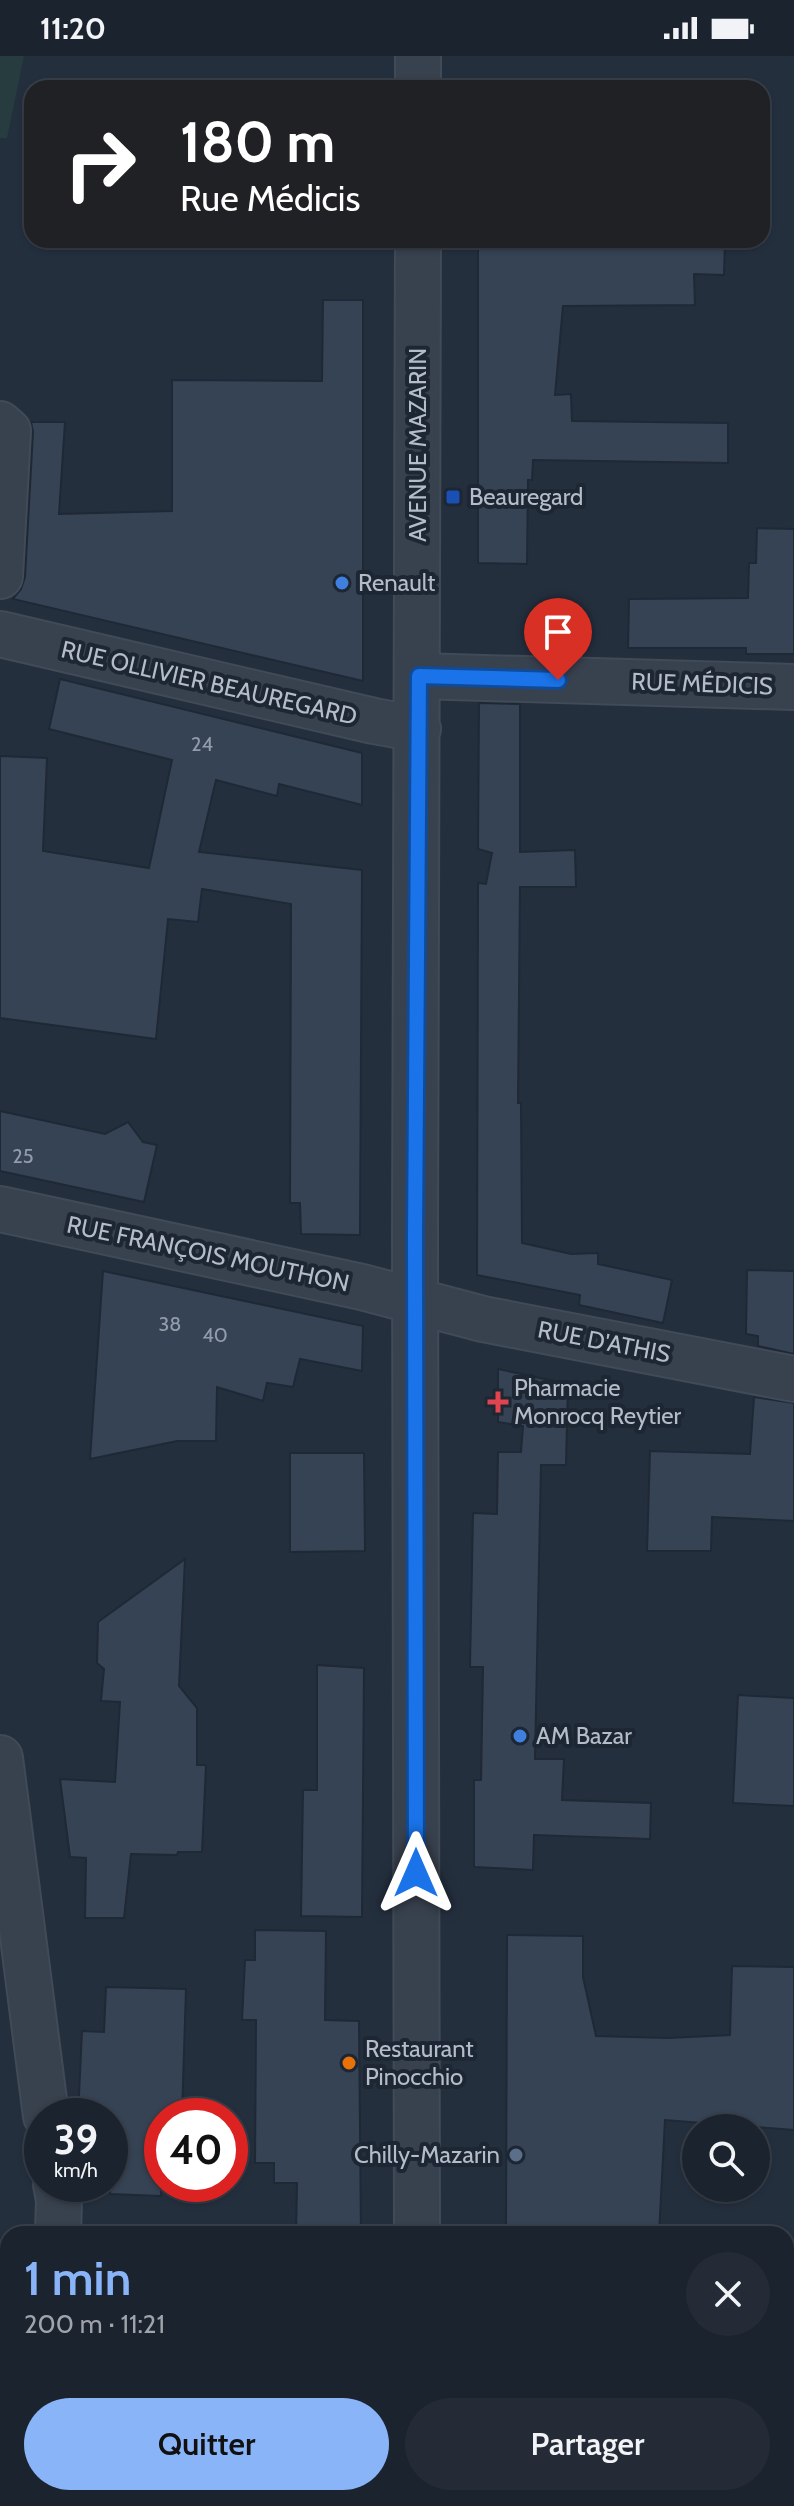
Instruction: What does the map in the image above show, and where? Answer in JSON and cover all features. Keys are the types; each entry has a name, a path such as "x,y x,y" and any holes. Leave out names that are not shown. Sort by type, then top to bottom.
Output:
{"street":[{"path":"418,56 418,80"},
{"name":"AVENUE MAZARIN","path":"417,2226 415,1302 418,248"},
{"path":"0,424 8,431 0,576"},
{"name":"RUE OLLIVIER BEAUREGARD","path":"0,634 418,729"},
{"name":"RUE MÉDICIS","path":"419,676 794,687"},
{"name":"RUE FRANÇOIS MOUTHON","path":"0,1209 349,1284 415,1302"},
{"name":"RUE D'ATHIS","path":"415,1302 483,1319 794,1379"},
{"path":"0,1758 44,2098"},
{"path":"58,2226 59,2202"}],"green space":[{"path":"0,56 24,56 7,138 0,138"}],"building":[{"path":"478,248 725,248 724,275 694,274 695,305 563,306 555,395 571,394 572,421 728,423 728,463 533,460 532,480 528,480 527,564 478,563"},
{"path":"323,300 363,300 363,681 13,599 25,577 31,422 65,422 59,514 172,511 172,380 322,381"},
{"path":"757,528 794,529 794,654 746,654 746,648 628,648 629,599 748,598 749,563 756,563"},
{"path":"60,679 362,753 362,805 279,784 277,796 216,780 199,852 362,870 360,1235 301,1234 300,1203 290,1203 291,904 202,889 198,922 168,919 156,1039 0,1018 0,756 47,758 43,851 149,868 172,760 49,729"},
{"path":"479,703 520,704 520,852 575,850 576,887 520,887 518,1103 521,1103 522,1243 571,1254 598,1253 598,1264 672,1280 663,1323 579,1305 580,1295 477,1275 478,883 486,884 492,853 478,849"},
{"path":"0,1111 105,1134 128,1122 143,1142 157,1145 144,1202 0,1171"},
{"path":"747,1270 794,1271 794,1354 758,1346 758,1336 746,1334"},
{"path":"103,1271 363,1326 362,1371 300,1359 293,1387 267,1383 263,1401 217,1387 216,1441 177,1441 90,1459"},
{"path":"498,1369 568,1384 566,1465 541,1465 535,1759 564,1759 562,1800 651,1803 650,1839 534,1835 533,1870 474,1867 474,1780 481,1780 483,1667 470,1667 473,1513 497,1514 498,1452 521,1452 523,1426 498,1422"},
{"path":"754,1397 794,1403 794,1521 712,1517 711,1551 647,1551 650,1451 750,1454"},
{"path":"290,1453 364,1453 365,1551 290,1552"},
{"path":"185,1559 179,1686 197,1708 197,1765 206,1765 202,1852 131,1854 124,1918 85,1918 86,1858 70,1857 60,1779 115,1782 120,1702 101,1701 104,1669 97,1663 98,1622"},
{"path":"317,1665 364,1668 362,1917 301,1916 303,1790 317,1790"},
{"path":"738,1695 794,1698 794,1806 733,1803"},
{"path":"255,1930 326,1931 325,2020 359,2021 361,2226 296,2226 297,2183 274,2183 274,2163 255,2163 256,2020 242,2020 245,1960 255,1960"},
{"path":"507,1935 583,1936 583,1977 596,2036 668,2038 730,2035 732,1966 794,1967 794,2130 770,2128 770,2114 682,2114 682,2121 665,2120 659,2226 506,2226"},
{"path":"106,1987 186,1989 183,2098 144,2098 144,2195 128,2195 128,2098 79,2098 82,2031 104,2032"}],"place":[{"name":"Beauregard","path":"453,497"},
{"name":"Renault","path":"342,583"},
{"name":"Pharmacie Monrocq Reytier","path":"498,1402"},
{"name":"AM Bazar","path":"520,1736"},
{"name":"Restaurant Pinocchio","path":"349,2063"},
{"name":"Chilly-Mazarin","path":"516,2155"}],"route":[{"path":"416,1873 415,1236 419,676 558,680"}]}
